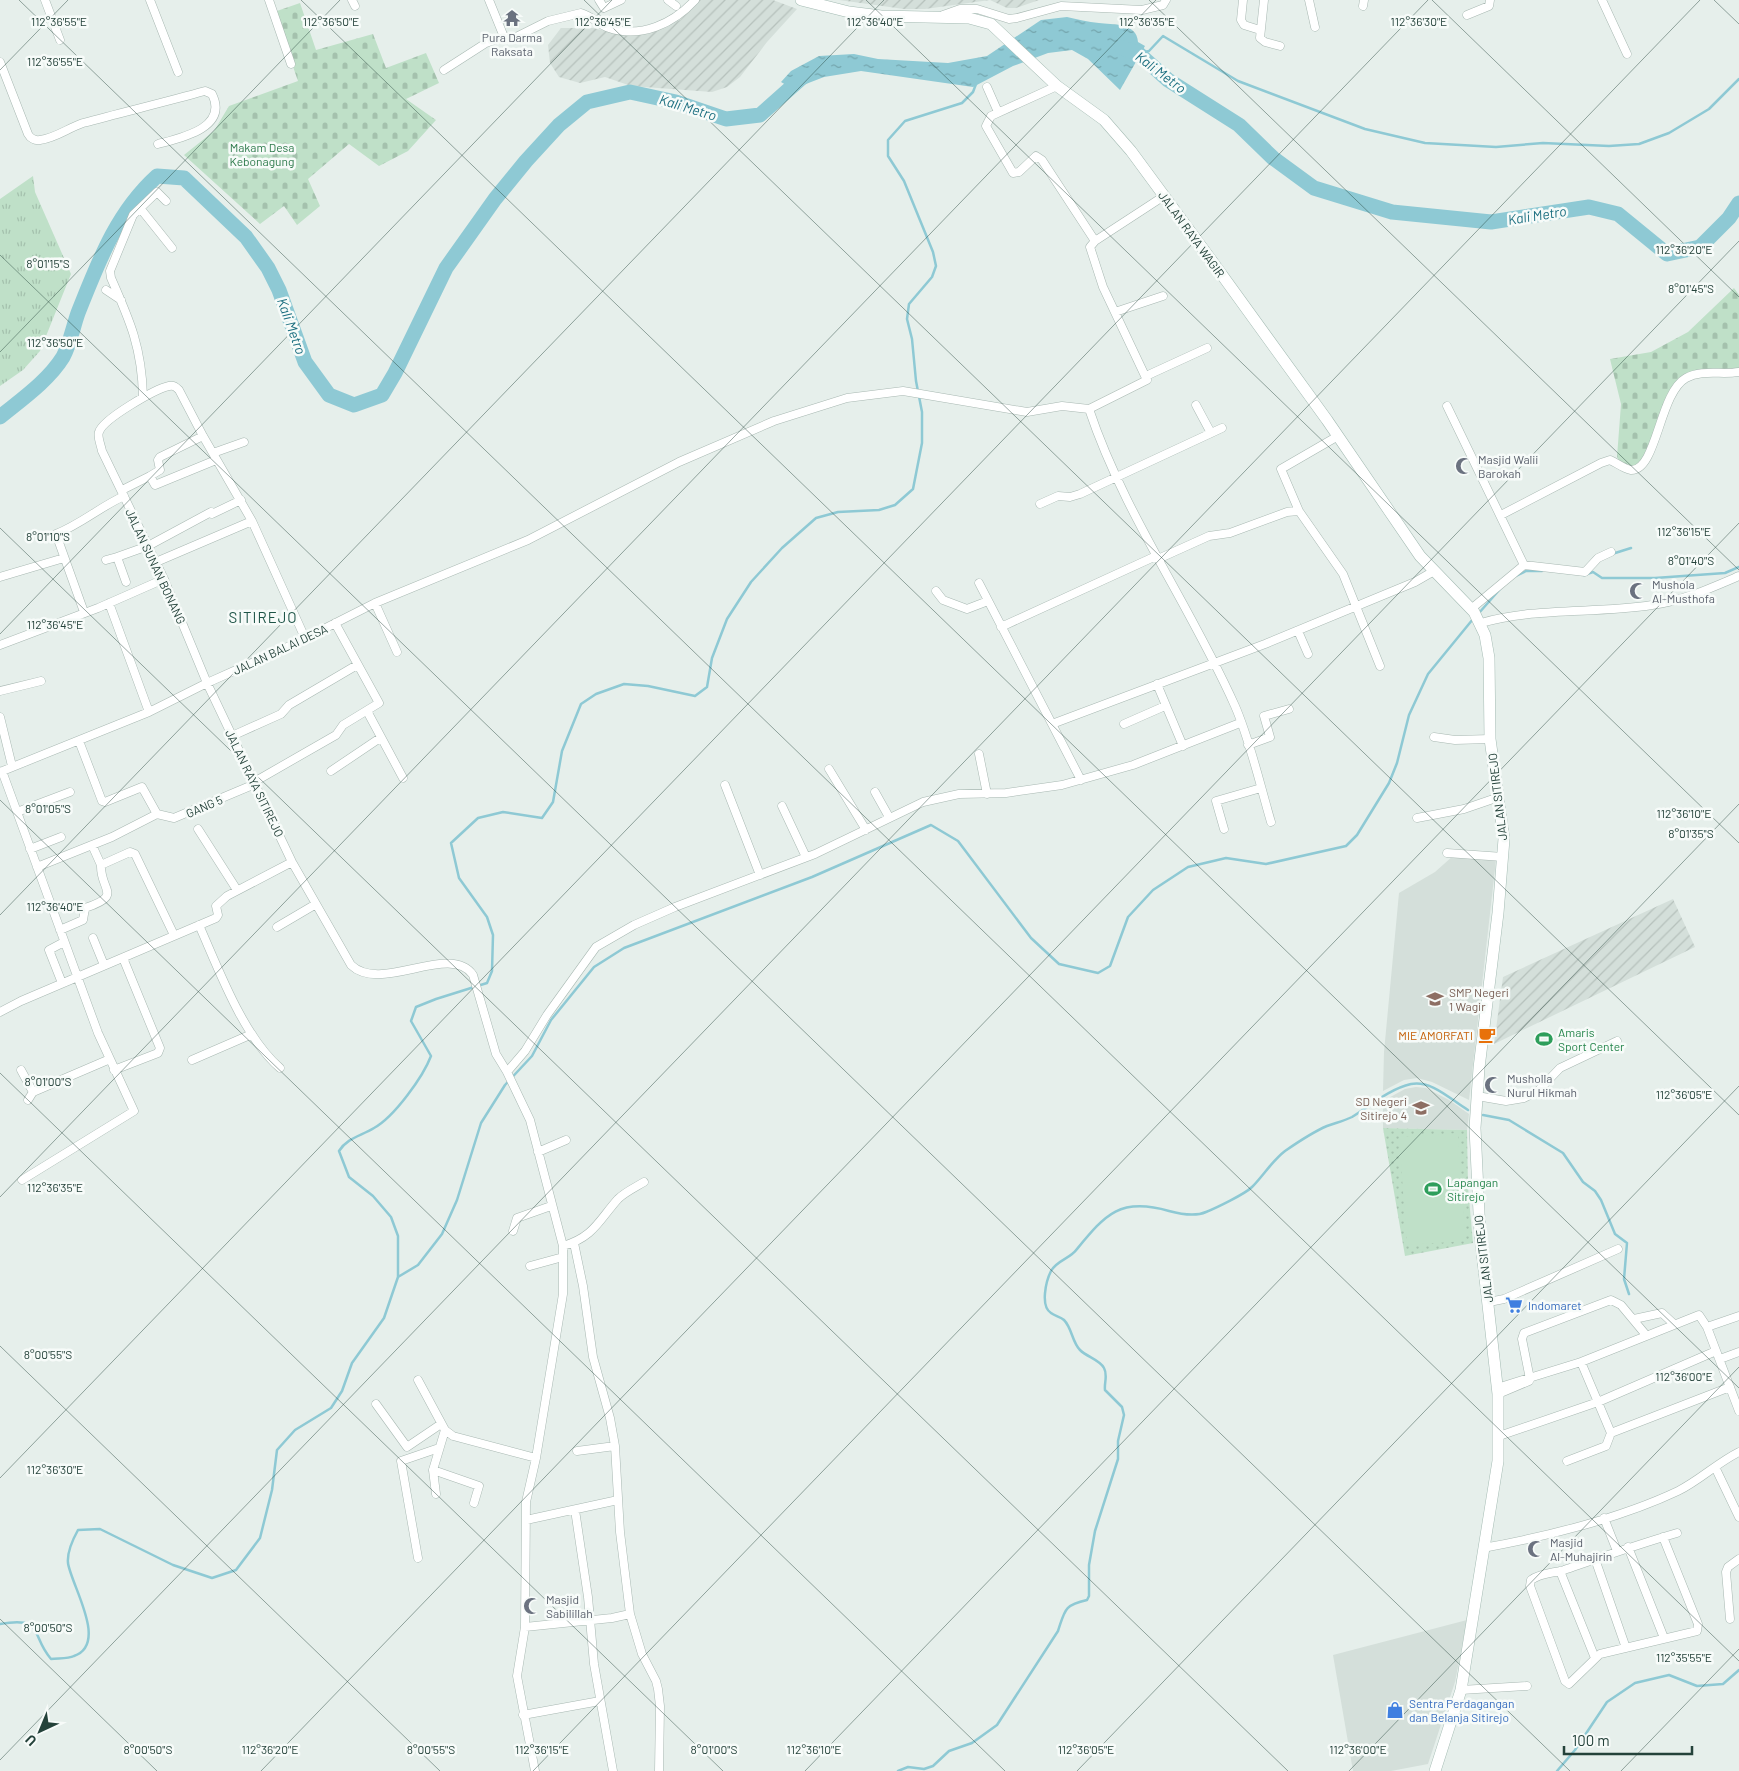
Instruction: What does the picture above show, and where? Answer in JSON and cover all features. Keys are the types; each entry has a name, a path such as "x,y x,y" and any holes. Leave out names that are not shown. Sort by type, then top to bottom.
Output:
{"main road":[{"name":"JALAN RAYA WAGIR","path":"801,0 896,18 978,19 992,24 1057,86 1104,120 1164,196 1338,436 1404,534 1434,571 1476,616"},
{"name":"JALAN SITIREJO","path":"1435,1771 1461,1690 1496,1478 1499,1436 1497,1391 1480,1234 1475,1166 1477,1096 1504,838 1490,739 1489,658 1476,616"}],"street":[{"path":"44,0 60,40"},
{"path":"150,0 178,72"},
{"path":"269,0 291,64"},
{"path":"488,0 504,37"},
{"path":"599,0 604,8 622,0"},
{"path":"668,0 676,6"},
{"path":"444,70 486,43 504,37 516,37 548,21 581,13 609,28 642,31 671,21 695,0"},
{"path":"936,18 962,8 985,10 1009,19 1061,6 1142,10 1163,5 1166,0"},
{"path":"1243,0 1241,20 1244,25 1260,30"},
{"path":"1264,0 1260,30 1262,40 1280,46"},
{"path":"1309,0 1315,27"},
{"path":"1467,15 1489,6 1490,0"},
{"path":"1602,0 1627,54"},
{"path":"0,62 28,134 38,141 53,137 81,124 128,110 205,91 212,94 216,104 216,114 206,125 192,135 158,144"},
{"path":"1057,86 998,112 988,119 986,126 1011,170 1016,174 1036,156 1039,157 1095,241"},
{"path":"987,87 998,112"},
{"path":"166,201 156,192 140,208 129,222 110,271 111,278 130,320 141,362 143,397 169,386 177,388 214,457 252,521 306,638"},
{"path":"1164,196 1095,241 1090,249 1103,287 1146,376 1146,381 1089,409 1100,440 1157,558 1236,708 1271,822"},
{"path":"140,208 172,248"},
{"path":"106,290 122,301"},
{"path":"1115,312 1163,296"},
{"path":"1146,376 1207,348"},
{"path":"1501,515 1601,463 1610,460 1625,468 1633,470 1639,468 1649,458 1661,415 1672,393 1681,381 1697,374 1739,372"},
{"name":"JALAN BALAI DESA","path":"207,683 306,638 375,603 528,540 679,462 774,421 847,398 902,391 1027,412 1053,406 1089,409"},
{"name":"JALAN SUNAN BONANG","path":"143,397 102,426 98,437 102,451 164,579 207,683"},
{"path":"1196,405 1210,433"},
{"path":"1447,406 1524,565"},
{"path":"1040,504 1058,496 1070,497 1080,494 1222,428"},
{"path":"84,612 56,534 82,522 101,507 160,470 158,460 160,457 203,436"},
{"path":"1338,436 1281,469 1300,512 1342,574 1380,666"},
{"path":"150,476 155,485 244,442"},
{"path":"106,560 148,546 211,512 212,514 241,500"},
{"path":"1001,627 1209,536 1230,533 1287,512 1300,512"},
{"path":"156,562 252,521"},
{"path":"1524,565 1585,572 1598,558 1611,552"},
{"path":"117,557 126,582"},
{"path":"0,577 64,558"},
{"path":"1476,616 1524,565"},
{"path":"1052,724 1298,631 1415,582 1434,571"},
{"path":"1476,616 1506,616 1537,612 1619,608 1668,602 1739,576"},
{"path":"0,645 109,603 164,579"},
{"path":"978,583 1081,780"},
{"path":"936,591 944,600 968,609 988,601"},
{"path":"109,603 149,712"},
{"path":"375,603 397,652"},
{"path":"336,622 379,703 367,711 403,778"},
{"path":"1298,631 1308,654"},
{"path":"232,736 281,714 289,704 358,665"},
{"path":"0,691 41,681"},
{"path":"22,1180 134,1111 114,1070 77,977 1,772 149,712 207,683"},
{"name":"JALAN RAYA SITIREJO","path":"207,683 292,862 342,950 356,970 382,974 437,965 458,964 468,968 473,975 496,1054 510,1078"},
{"path":"1157,684 1183,746"},
{"path":"1124,724 1165,706"},
{"path":"1248,745 1270,737 1264,716 1289,709"},
{"name":"GANG 5","path":"156,814 174,818 254,783 336,735 343,725 367,711"},
{"path":"0,717 12,766"},
{"path":"535,1771 517,1676 525,1627 526,1502 536,1458 563,1294 563,1246 530,1120 510,1078 557,1000 596,947 659,914 806,857 924,802 946,796 1032,790 1081,780 1133,765 1240,723"},
{"path":"1434,737 1455,740 1490,739"},
{"path":"331,771 380,738"},
{"path":"37,867 92,845 156,814 142,787 105,802 102,801 79,741"},
{"path":"979,754 987,794"},
{"path":"829,769 866,830"},
{"path":"725,785 760,875"},
{"path":"1224,829 1216,801 1261,788"},
{"path":"17,812 70,792"},
{"path":"875,792 889,817"},
{"path":"1417,818 1464,810 1499,797"},
{"path":"782,806 806,857"},
{"path":"198,829 237,890"},
{"path":"30,849 61,837"},
{"path":"60,930 83,920 85,908 103,901 107,897 109,891 92,845"},
{"path":"100,865 130,852 136,854 174,935"},
{"path":"1447,853 1503,857"},
{"path":"0,1012 62,983 216,918 218,915 217,904 237,890 292,862"},
{"path":"277,927 316,904"},
{"path":"199,925 225,985 252,1034 270,1060 280,1068"},
{"path":"93,938 104,965"},
{"path":"62,983 49,949 64,942"},
{"path":"114,1070 158,1053 160,1048 123,958"},
{"path":"192,1060 252,1034"},
{"path":"1477,1096 1506,1101 1524,1098 1538,1091 1560,1068 1617,1041"},
{"path":"28,1100 34,1092 110,1059"},
{"path":"21,1070 34,1092"},
{"path":"538,1152 566,1140"},
{"path":"563,1246 574,1243 603,1221 623,1195 644,1182"},
{"path":"513,1231 517,1218 551,1206"},
{"path":"574,1243 583,1286 593,1357 610,1418 630,1614 642,1654 652,1672 658,1689 660,1715 659,1771"},
{"path":"1488,1302 1504,1298 1618,1250"},
{"path":"530,1266 563,1257"},
{"path":"1530,1379 1522,1339 1524,1332 1612,1300 1621,1305 1646,1335"},
{"path":"1634,1319 1662,1313 1674,1324"},
{"path":"1497,1391 1526,1378 1530,1379 1581,1362 1674,1324 1699,1316 1707,1327 1739,1411"},
{"path":"1707,1327 1739,1316"},
{"path":"1499,1436 1598,1402 1718,1355 1739,1352"},
{"path":"1581,1362 1612,1433"},
{"path":"418,1380 443,1427 453,1436 536,1458"},
{"path":"1567,1461 1606,1446 1612,1433 1730,1387"},
{"path":"376,1404 407,1447 443,1427"},
{"path":"436,1494 433,1470 443,1427"},
{"path":"577,1451 614,1446"},
{"path":"418,1558 401,1461 439,1448"},
{"path":"1483,1548 1530,1539 1604,1518 1675,1492 1739,1452"},
{"path":"1715,1466 1739,1517"},
{"path":"433,1470 480,1486 474,1503"},
{"path":"526,1520 618,1500"},
{"path":"575,1510 600,1700 613,1771"},
{"path":"1604,1518 1616,1551"},
{"path":"1663,1537 1699,1626 1694,1632 1600,1654 1569,1684 1565,1681 1530,1583 1536,1577 1560,1571 1676,1532"},
{"path":"1628,1547 1664,1638"},
{"path":"1595,1559 1626,1648"},
{"path":"1730,1619 1726,1572 1728,1567 1739,1559"},
{"path":"1560,1571 1595,1658"},
{"path":"525,1627 589,1621 630,1614"},
{"path":"1461,1690 1527,1686"},
{"path":"524,1716 600,1700"}],"shaded area":[{"path":"698,0 773,0 797,9 767,42 740,77 727,87 712,92 631,86 605,77 580,83 559,77 550,63 548,45 561,28 593,28 627,36 659,28 680,20"},
{"path":"839,0 990,0 925,9 904,9"},
{"path":"990,0 1039,0 1016,8 1007,8"},
{"name":"SMP Negeri 1 Wagir","path":"1453,856 1496,860 1469,1100 1432,1082 1417,1078 1404,1080 1383,1091 1384,1052 1399,893 1435,872"},
{"path":"1673,899 1695,947 1494,1044 1503,977"},
{"name":"SD Negeri Sitirejo 4","path":"1426,1088 1449,1100 1469,1114 1467,1130 1383,1128 1383,1101 1405,1089"},
{"name":"Sentra Perdagangan dan Belanja Sitirejo","path":"1467,1620 1455,1682 1428,1764 1391,1771 1353,1771 1333,1655"}],"green space":[{"name":"Makam Desa Kebonagung","path":"300,3 316,50 373,34 386,68 426,53 439,83 406,99 436,120 408,151 379,166 349,144 308,179 320,206 297,225 284,206 260,224 184,155 214,131 229,106 298,81 274,12"},
{"path":"33,176 35,192 71,274 40,351 23,370 0,386 0,199"},
{"path":"1734,288 1739,295 1739,370 1681,378 1668,393 1646,458 1634,467 1620,462 1617,457 1621,404 1610,359 1651,352 1688,332"},
{"name":"Lapangan Sitirejo","path":"1383,1128 1467,1130 1468,1187 1473,1243 1405,1256"},
{"name":"Lapangan Sitirejo","path":"1458,1133 1466,1241 1407,1245 1399,1137"}],"water":[{"path":"1067,17 1129,28 1137,36 1138,42 1145,46 1120,90 1088,59 1072,50 1048,53 1013,66 973,87 861,71 824,77 793,89 781,82 791,71 819,56 854,54 878,59 948,63 987,56 1041,20"}],"waterway":[{"path":"1140,53 1149,51 1163,36 1238,81 1365,129 1425,143 1496,147 1543,143 1609,146 1639,144 1669,133 1709,109 1739,79"},
{"name":"Kali Metro","path":"1122,48 1138,53 1168,80 1239,125 1273,158 1314,188 1392,212 1491,222 1589,207 1618,214 1667,254 1700,247 1729,218 1739,203"},
{"name":"Kali Metro","path":"0,417 42,382 63,357 93,276 119,222 143,190 157,176 184,178 246,237 268,268 279,290 305,362 329,395 354,405 382,395 395,373 446,268 495,199 526,161 559,125 587,102 630,92 676,102 726,119 760,115 805,75"},
{"path":"0,1624 14,1622 30,1625 51,1659 72,1657 84,1649 88,1640 88,1627 68,1563 69,1551 78,1530 100,1529 173,1565 212,1578 236,1570 260,1538 272,1490 277,1450 295,1430 331,1408 342,1391 352,1363 384,1318 398,1277 398,1236 391,1217 373,1196 349,1177 339,1151 350,1140 382,1123 407,1096 427,1065 431,1056 411,1021 416,1007 487,983 492,971 493,935 487,917 459,878 451,843 478,818 503,812 542,818 553,802 562,751 581,704 596,694 624,684 648,686 695,696 707,687 712,658 727,619 751,582 782,548 816,518 838,512 879,510 895,505 913,489 922,443 922,412 916,381 912,339 907,319 909,304 932,277 936,266 933,252 904,181 888,156 888,140 905,121 962,103 973,92 976,84"},
{"path":"1612,554 1631,548"},
{"path":"1584,575 1593,572 1602,578 1655,578 1725,573 1739,567"},
{"path":"1516,576 1526,571 1542,571"},
{"path":"1479,613 1500,589"},
{"path":"398,1277 418,1265 442,1234 457,1200 481,1123 505,1085 532,1056 551,1020 594,967 624,948 812,877 931,825 958,841 1031,938 1059,964 1098,973 1110,966 1128,917 1153,890 1188,867 1226,858 1266,864 1346,846 1357,835 1389,783 1397,763 1409,715 1428,674 1473,619"},
{"path":"898,1771 908,1767 924,1769 933,1766 949,1751 972,1743 997,1725 1058,1631 1066,1610 1074,1604 1087,1600 1089,1596 1089,1565 1095,1531 1118,1459 1118,1441 1124,1415 1122,1407 1105,1390 1106,1373 1102,1365 1080,1350 1067,1323 1048,1310 1045,1293 1049,1275 1054,1267 1071,1255 1106,1218 1126,1208 1138,1206 1152,1207 1192,1215 1206,1212 1230,1201 1252,1187 1276,1159 1295,1144 1322,1128 1352,1117 1403,1086 1411,1084 1426,1085 1441,1092 1468,1110"},
{"path":"1483,1115 1509,1120 1563,1153 1583,1182 1595,1191 1601,1200 1615,1234 1627,1243 1624,1279 1629,1294"},
{"path":"1557,1771 1575,1750 1607,1702 1635,1683 1669,1675 1697,1686 1723,1684 1739,1670"}],"place":[{"name":"Pura Darma Raksata","path":"512,18"},
{"name":"Masjid Walii Barokah","path":"1464,466"},
{"name":"Mushola Al-Musthofa","path":"1638,591"},
{"name":"SMP Negeri 1 Wagir","path":"1435,999"},
{"name":"MIE AMORFATI","path":"1487,1035"},
{"name":"Amaris Sport Center","path":"1544,1039"},
{"name":"Musholla Nurul Hikmah","path":"1493,1085"},
{"name":"SD Negeri Sitirejo 4","path":"1421,1108"},
{"name":"Lapangan Sitirejo","path":"1433,1189"},
{"name":"Indomaret","path":"1514,1305"},
{"name":"Masjid Al-Muhajirin","path":"1536,1549"},
{"name":"Masjid Sabilillah","path":"532,1606"},
{"name":"Sentra Perdagangan dan Belanja Sitirejo","path":"1395,1710"}],"district":[{"name":"SITIREJO","path":"263,617"}]}
